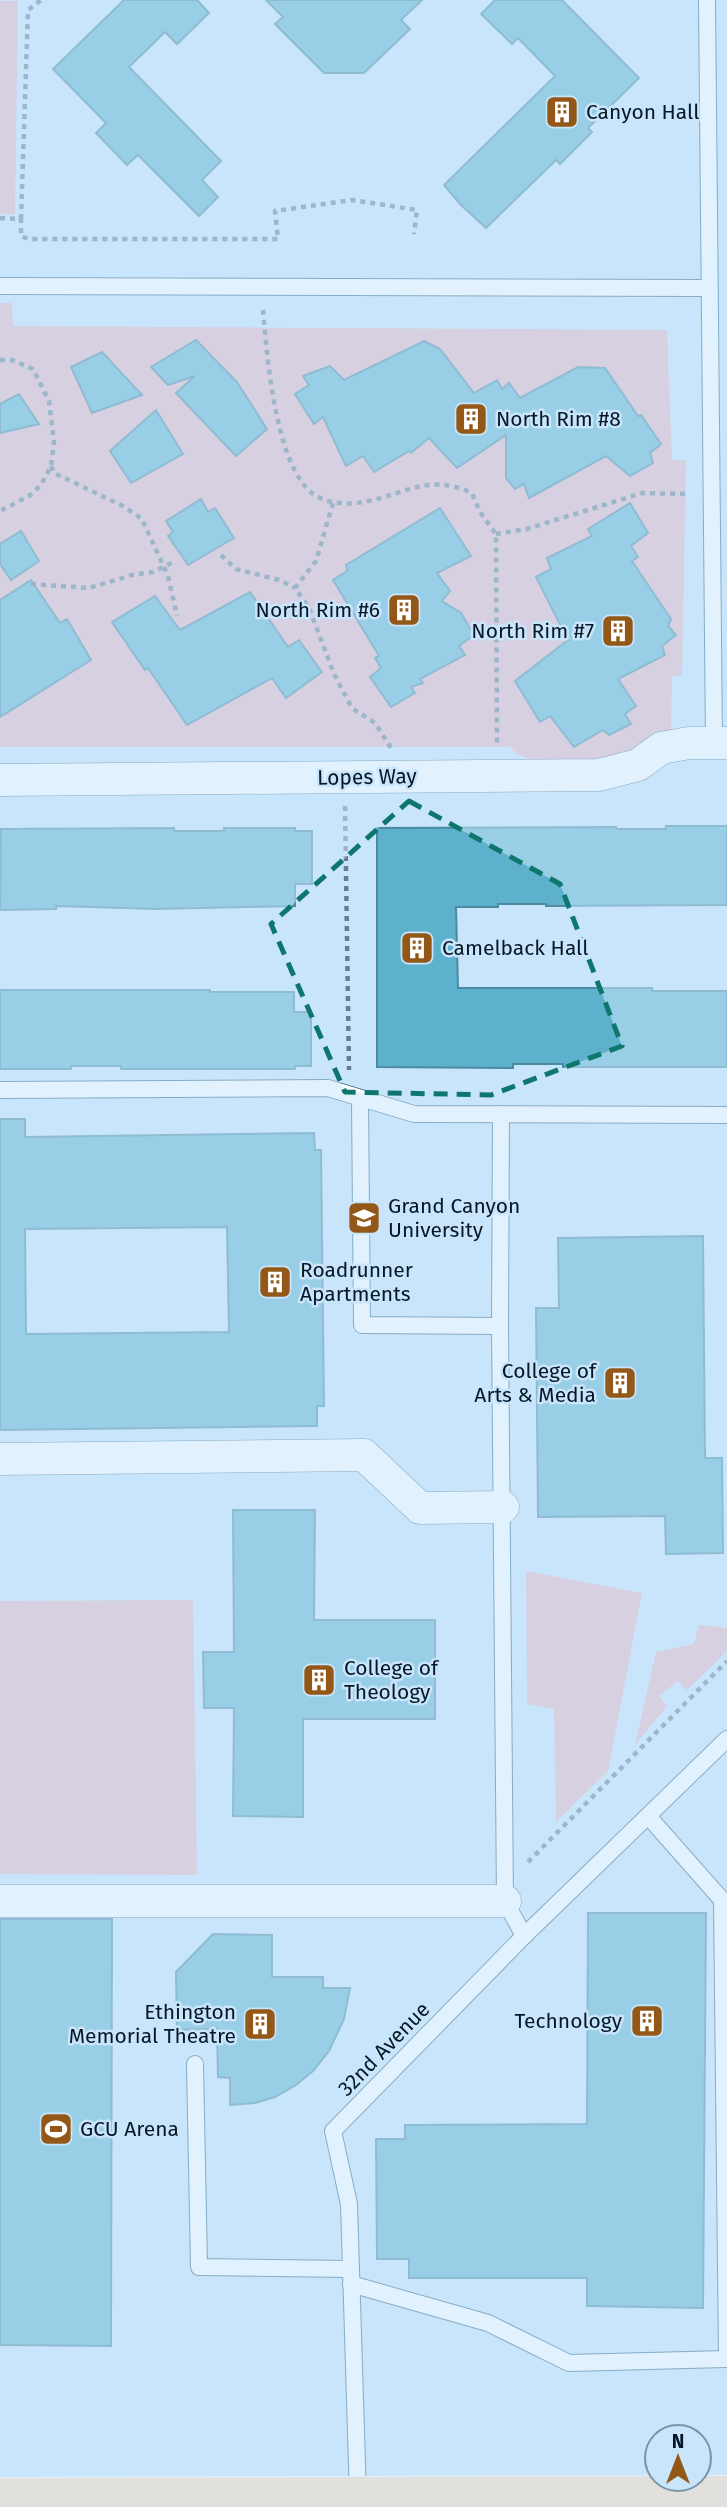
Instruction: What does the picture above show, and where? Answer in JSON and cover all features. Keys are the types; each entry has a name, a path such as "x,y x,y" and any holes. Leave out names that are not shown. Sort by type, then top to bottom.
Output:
{"main road":[{"path":"0,2497 359,2502 727,2495"}],"street":[{"name":"Lopes Way","path":"0,780 599,775 638,765 661,748 689,743 721,743"},
{"path":"0,1459 364,1455 420,1508 503,1507"},
{"path":"0,1901 505,1893"}],"lane":[{"path":"707,0 711,494 721,743"},
{"path":"0,286 709,288"},
{"path":"0,1090 328,1088 414,1114 727,1115"},
{"path":"355,1098 362,1325 500,1326"},
{"path":"501,1114 505,1893 524,1936"},
{"name":"32nd Avenue","path":"359,2502 349,2204 333,2131 524,1936 727,1739"},
{"path":"195,2064 199,2267 351,2276 488,2323 569,2363 726,2359 722,1900 649,1816"}],"path":[{"path":"41,0 28,10 21,236 28,239 278,239 275,211 352,200 417,210 414,234"},
{"path":"0,218 21,219"},
{"path":"262,305 268,369 281,430 295,471 312,493 332,503 363,502 430,484 454,485 472,493 480,512 496,534 497,776"},
{"path":"0,360 12,359 33,369 49,401 54,442 51,466 41,485 29,496 0,511"},
{"path":"51,466 54,473 123,506 142,519 173,594 177,616"},
{"path":"496,534 527,529 642,493 711,494"},
{"path":"295,589 316,561 332,503"},
{"path":"221,555 236,569 279,580 295,589 309,608 334,674 352,708 375,723 390,743 391,749"},
{"path":"31,584 89,588 132,575 153,572 176,561"},
{"path":"344,777 355,1098"},
{"path":"505,1893 727,1661"}],"highlighted area":[{"path":"409,801 560,884 622,1046 491,1095 345,1092 271,924"}],"shaded area":[{"path":"0,1 18,1 15,214 0,214"},
{"path":"0,303 12,303 13,326 667,330 672,460 686,460 682,675 672,677 671,735 603,766 534,761 517,754 510,747 0,747"},
{"path":"526,1571 642,1593 608,1771 556,1822 554,1709 527,1704"},
{"path":"193,1600 197,1875 0,1874 0,1601"},
{"path":"699,1625 727,1628 727,1651 687,1690 678,1681 659,1696 667,1706 635,1745 656,1652 694,1644"}],"building":[{"path":"124,0 197,0 209,13 177,44 165,32 129,67 221,161 202,180 218,197 199,216 138,155 127,165 96,133 106,123 53,69"},
{"path":"266,0 422,0 401,20 410,29 364,73 324,73 275,24 283,17"},
{"name":"Canyon Hall","path":"495,0 562,0 639,78 588,128 592,132 560,164 556,160 486,228 444,185 555,76 518,38 512,44 481,14"},
{"path":"196,340 237,382 267,429 236,456 176,393 195,376 168,385 151,367"},
{"name":"North Rim #8","path":"424,341 440,349 474,393 497,380 502,389 509,383 520,398 578,367 605,368 661,444 650,453 653,463 630,476 606,456 529,498 524,484 515,489 506,478 506,435 457,468 429,438 411,453 409,451 374,472 363,456 346,466 323,417 314,424 295,394 309,385 303,376 330,366 344,380"},
{"path":"102,352 142,395 92,413 71,367"},
{"path":"19,394 39,424 0,433 0,404"},
{"path":"156,410 183,454 131,483 110,451"},
{"path":"201,499 208,512 215,508 234,538 188,565 168,536 173,532 166,521"},
{"name":"North Rim #7","path":"630,503 648,533 631,546 638,557 632,561 671,619 668,626 676,635 662,646 665,655 618,679 636,706 625,714 631,724 609,735 603,730 574,747 550,716 540,722 515,681 568,640 536,577 551,569 547,558 592,536 588,529"},
{"name":"North Rim #6","path":"440,508 471,556 437,573 450,591 442,601 461,613 474,635 459,646 465,655 420,679 423,683 411,687 415,693 391,707 370,677 381,668 375,658 379,656 333,580 347,571 346,565"},
{"path":"21,531 39,561 11,580 0,564 0,544"},
{"path":"31,580 60,623 67,619 91,660 0,717 0,600"},
{"path":"250,592 288,647 299,640 322,672 286,698 272,678 187,725 112,622 155,596 180,630"},
{"name":"Camelback Hall","path":"666,826 727,826 727,905 498,904 498,907 456,907 458,988 652,988 652,991 727,991 727,1067 563,1067 563,1064 513,1064 513,1068 377,1067 377,828 666,829"},
{"path":"174,828 174,831 295,828 295,831 312,831 312,884 295,884 295,906 156,909 56,906 56,909 0,910 1,829"},
{"path":"0,990 294,992 294,1012 311,1012 311,1066 295,1066 295,1069 121,1069 121,1066 71,1066 71,1069 0,1069"},
{"name":"Roadrunner Apartments","path":"0,1119 25,1119 25,1137 314,1133 315,1150 321,1150 324,1406 317,1406 317,1426 0,1430","holes":["227,1227 229,1332 26,1334 25,1229"]},
{"name":"College of Arts & Media","path":"703,1236 705,1458 722,1458 723,1553 666,1554 665,1516 538,1517 536,1308 559,1308 558,1238"},
{"name":"College of Theology","path":"233,1510 315,1510 314,1620 435,1620 435,1719 303,1719 303,1817 233,1816 234,1708 204,1708 203,1652 234,1652"},
{"path":"588,1913 706,1913 703,2308 587,2306 587,2278 409,2278 409,2259 377,2259 376,2139 405,2139 405,2125 587,2124"},
{"name":"GCU Arena","path":"0,1919 112,1919 111,2346 0,2345"},
{"name":"Ethington Memorial Theatre","path":"213,1934 272,1935 272,1977 323,1977 323,1988 350,1988 344,2019 329,2051 313,2071 275,2097 255,2103 230,2105 230,2078 218,2077 217,2029 177,2030 176,1972"}],"place":[{"name":"Canyon Hall","path":"562,112"},
{"name":"North Rim #8","path":"471,419"},
{"name":"North Rim #6","path":"404,610"},
{"name":"North Rim #7","path":"618,631"},
{"name":"Camelback Hall","path":"417,948"},
{"name":"Grand Canyon University","path":"364,1218"},
{"name":"Roadrunner Apartments","path":"275,1282"},
{"name":"College of Arts & Media","path":"620,1383"},
{"name":"College of Theology","path":"319,1680"},
{"name":"Technology","path":"647,2021"},
{"name":"Ethington Memorial Theatre","path":"260,2024"},
{"name":"GCU Arena","path":"56,2129"}]}
